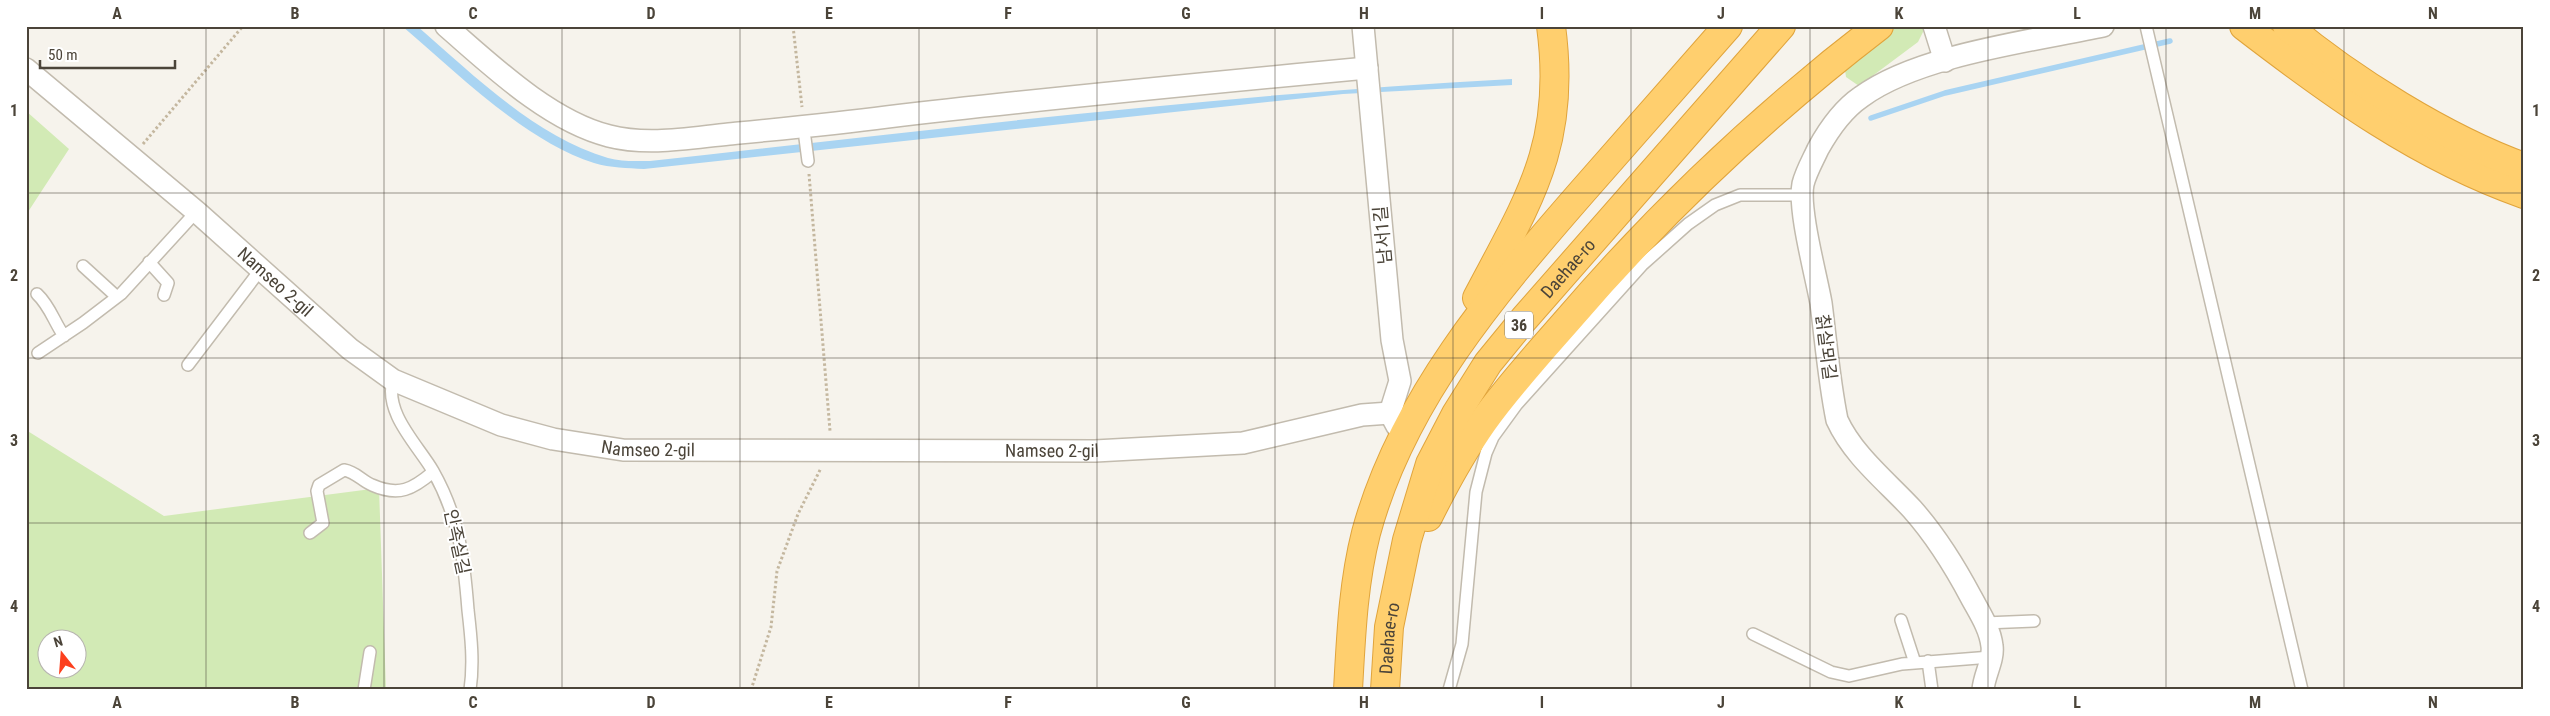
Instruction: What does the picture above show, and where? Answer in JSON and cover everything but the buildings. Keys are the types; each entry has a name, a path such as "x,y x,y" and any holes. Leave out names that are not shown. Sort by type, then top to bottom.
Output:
{"highway":[{"path":"1439,372 1520,218 1541,170 1548,144 1554,97 1555,70 1551,26"},
{"name":"Daehae-ro","path":"1348,690 1353,606 1366,533 1390,466 1419,406 1453,350 1496,293 1728,26"},
{"name":"Daehae-ro","path":"1385,690 1389,627 1407,540 1430,464 1456,414 1488,363 1780,26"},
{"path":"1395,594 1444,484 1482,423 1520,375 1645,234 1708,170 1765,117 1879,26"},
{"path":"2244,26 2328,90 2381,125 2432,154 2497,184 2524,194"},
{"path":"2287,26 2370,87 2500,159 2524,167"}],"street":[{"path":"446,26 516,86 552,110 607,136 632,140 660,141 805,133 964,108 1367,72"},
{"name":"남서1길","path":"1363,26 1392,340 1400,380 1390,413"},
{"path":"1934,26 1945,61"},
{"name":"칡살뫼길","path":"1992,657 1992,646 1984,623 1938,539 1876,474 1842,432 1836,420 1803,185 1809,168 1840,116 1861,97 1890,79 1945,61 2103,26"},
{"name":"Namseo 2-gil","path":"26,69 196,212 350,349 393,380 501,425 553,439 623,450 1095,451 1243,443 1362,414 1390,413"},
{"path":"1390,413 1403,438"},
{"path":"1983,690 1983,679 1992,657"}],"lane":[{"path":"2147,31 2302,690"},
{"path":"805,133 808,161"},
{"path":"1449,690 1462,644 1480,474 1486,453 1498,430 1517,404 1642,264 1688,224 1715,205 1740,195 1803,195"},
{"path":"38,353 117,297 196,212"},
{"path":"149,262 168,283 164,295"},
{"path":"83,266 117,297"},
{"path":"188,365 260,269"},
{"path":"37,294 47,304 54,322 64,336"},
{"name":"안족실길","path":"393,380 390,392 394,410 434,472 453,511 462,545 472,645 470,690"},
{"path":"310,533 323,523 317,491 319,485 344,470 351,471 372,485 401,491 414,489 434,472"},
{"path":"1901,620 1915,663"},
{"path":"1984,623 2034,622"},
{"path":"1753,634 1831,672 1849,676 1928,661 1992,657"},
{"path":"364,690 370,652"},
{"path":"1928,661 1932,690"}],"path":[{"path":"131,158 243,26"},
{"path":"793,26 805,133"},
{"path":"751,690 771,627 773,591 783,551 798,514 830,451 830,421 808,161"}],"green space":[{"path":"1897,26 1926,26 1918,42 1859,86 1846,77 1845,70"},
{"path":"26,111 69,149 26,215"},
{"path":"26,430 164,516 379,488 386,690 26,690"}],"water":[{"path":"402,26 417,26 506,102 555,135 581,148 608,158 629,161 650,161 1188,103 1512,79 1512,85 1343,94 644,169 613,167 594,163 568,153 543,139 493,104"}],"waterway":[{"path":"1871,118 1945,93 2170,41"}]}
